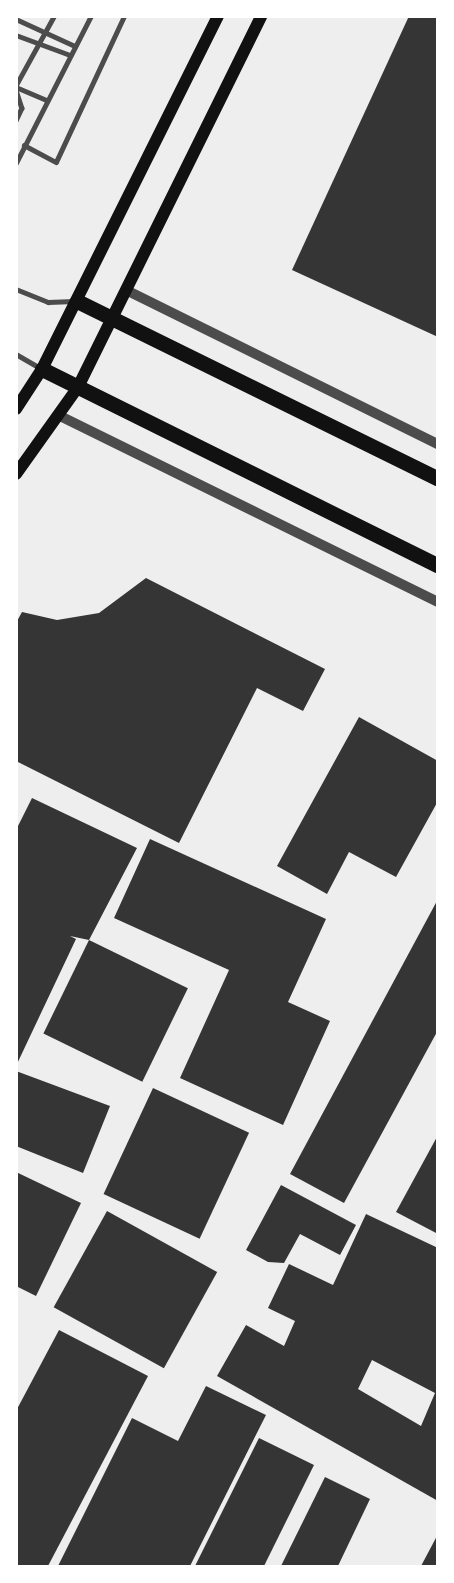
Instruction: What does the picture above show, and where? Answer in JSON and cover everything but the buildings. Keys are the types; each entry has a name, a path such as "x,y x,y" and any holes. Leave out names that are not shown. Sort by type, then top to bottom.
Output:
{"main road":[{"path":"16,410 42,369 218,16"},
{"path":"16,474 78,387 261,16"},
{"path":"77,300 438,479"},
{"path":"42,369 438,566"}],"street":[{"path":"126,290 438,444"},
{"path":"58,415 438,602"}],"lane":[{"path":"16,121 22,108 16,87 54,16"},
{"path":"16,163 91,16"},
{"path":"24,145 56,162 124,16"},
{"path":"16,19 75,46"},
{"path":"16,35 39,46 70,55"},
{"path":"16,87 47,100"},
{"path":"16,290 48,302 77,300"},
{"path":"16,354 42,369"}],"shaded area":[{"path":"17,17 437,17 437,1566 17,1566"}]}
